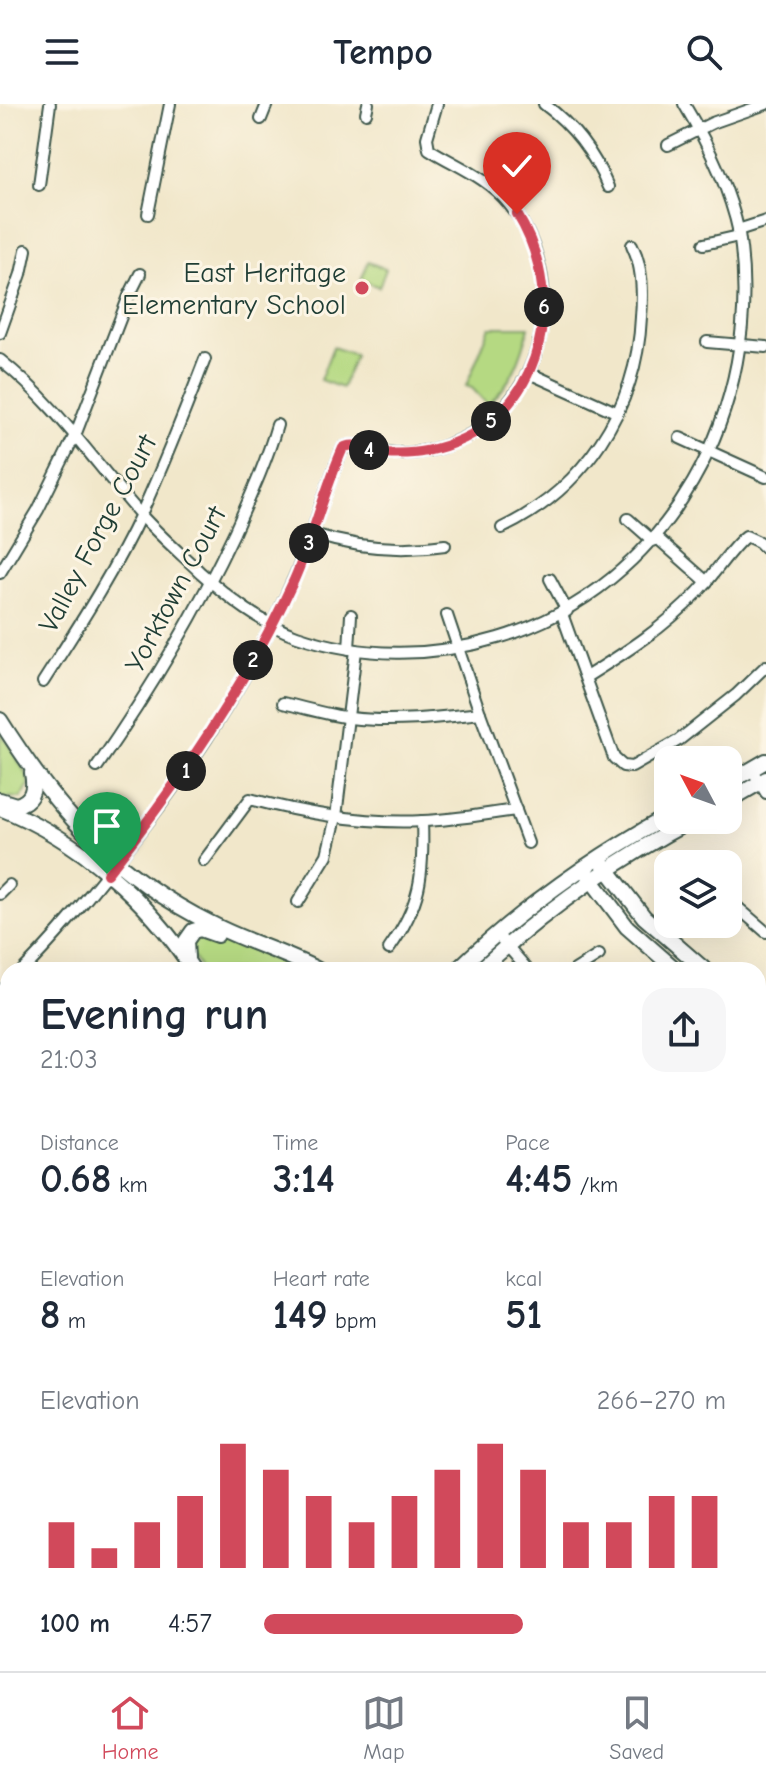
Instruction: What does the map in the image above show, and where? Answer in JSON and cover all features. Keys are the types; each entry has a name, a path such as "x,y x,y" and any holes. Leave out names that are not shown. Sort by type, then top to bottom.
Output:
{"street":[{"path":"39,185 50,104"},
{"path":"148,214 170,104"},
{"path":"261,119 267,104"},
{"path":"29,962 112,868 191,764 235,696 272,625 313,534 343,448 353,445 398,454 444,447 489,422 508,403 529,373 541,334 544,310 541,271 534,246 517,214 497,190 470,170 429,149 427,138 437,104"},
{"path":"544,104 582,140 608,187"},
{"path":"0,360 36,391 76,433 141,515 211,582 272,625 305,638 353,650 424,652 458,648 511,634 564,612 616,576 655,539 693,488 713,452 734,393 743,345 745,288 739,233 723,178 684,104"},
{"path":"668,145 699,129 764,105"},
{"path":"704,244 766,221"},
{"path":"502,528 542,505 569,482 594,453 618,413 635,367 641,329 641,276 632,245"},
{"path":"0,333 21,274 26,250"},
{"path":"0,573 38,510 76,433 140,274"},
{"path":"707,342 766,347"},
{"name":"Valley Forge Court","path":"43,682 93,603 141,515 205,359"},
{"path":"529,373 618,413"},
{"name":"Yorktown Court","path":"97,767 176,647 211,582 267,461 277,425"},
{"path":"680,438 766,477"},
{"path":"628,519 707,582"},
{"path":"313,534 344,544 383,549 445,545"},
{"path":"586,677 656,631 707,582 746,536 766,549"},
{"path":"550,579 614,758 623,766 632,767 679,740 708,719 766,666"},
{"path":"298,902 327,855 336,817 348,718 353,650 351,615"},
{"path":"447,615 528,843"},
{"path":"283,703 348,718 435,719 480,713"},
{"path":"0,720 32,771 63,811 188,962"},
{"path":"742,793 761,781 766,761"},
{"path":"0,800 16,805 27,801 35,785 32,771"},
{"path":"204,861 250,799 336,817 422,821 516,810"},
{"path":"0,808 130,876 183,910 299,962"},
{"path":"389,949 413,910 420,887 422,821"},
{"path":"469,962 654,826"},
{"path":"602,864 663,834"},
{"path":"602,864 644,917 696,962"},
{"path":"587,874 627,927 667,962"},
{"path":"0,894 9,885"},
{"path":"742,911 766,932"},
{"path":"190,962 186,941 193,931 200,929 225,938 237,936"},
{"path":"486,962 502,940"},
{"path":"502,940 521,962"},
{"path":"588,962 599,955"}],"green space":[{"path":"368,262 386,269 379,287 361,280"},
{"path":"490,327 529,327 515,369 504,388 488,405 472,388 466,386"},
{"path":"333,347 355,355 342,388 320,380"},
{"path":"0,731 27,775 29,785 21,798 0,797"},
{"path":"208,935 263,951 286,962 196,962 190,944 197,936"}],"place":[{"name":"East Heritage Elementary School","path":"362,288"}],"route":[{"path":"107,874 191,764 235,696 294,580 343,448 353,445 398,454 444,447 489,422 523,383 541,334 544,292 534,246 517,214"}]}
